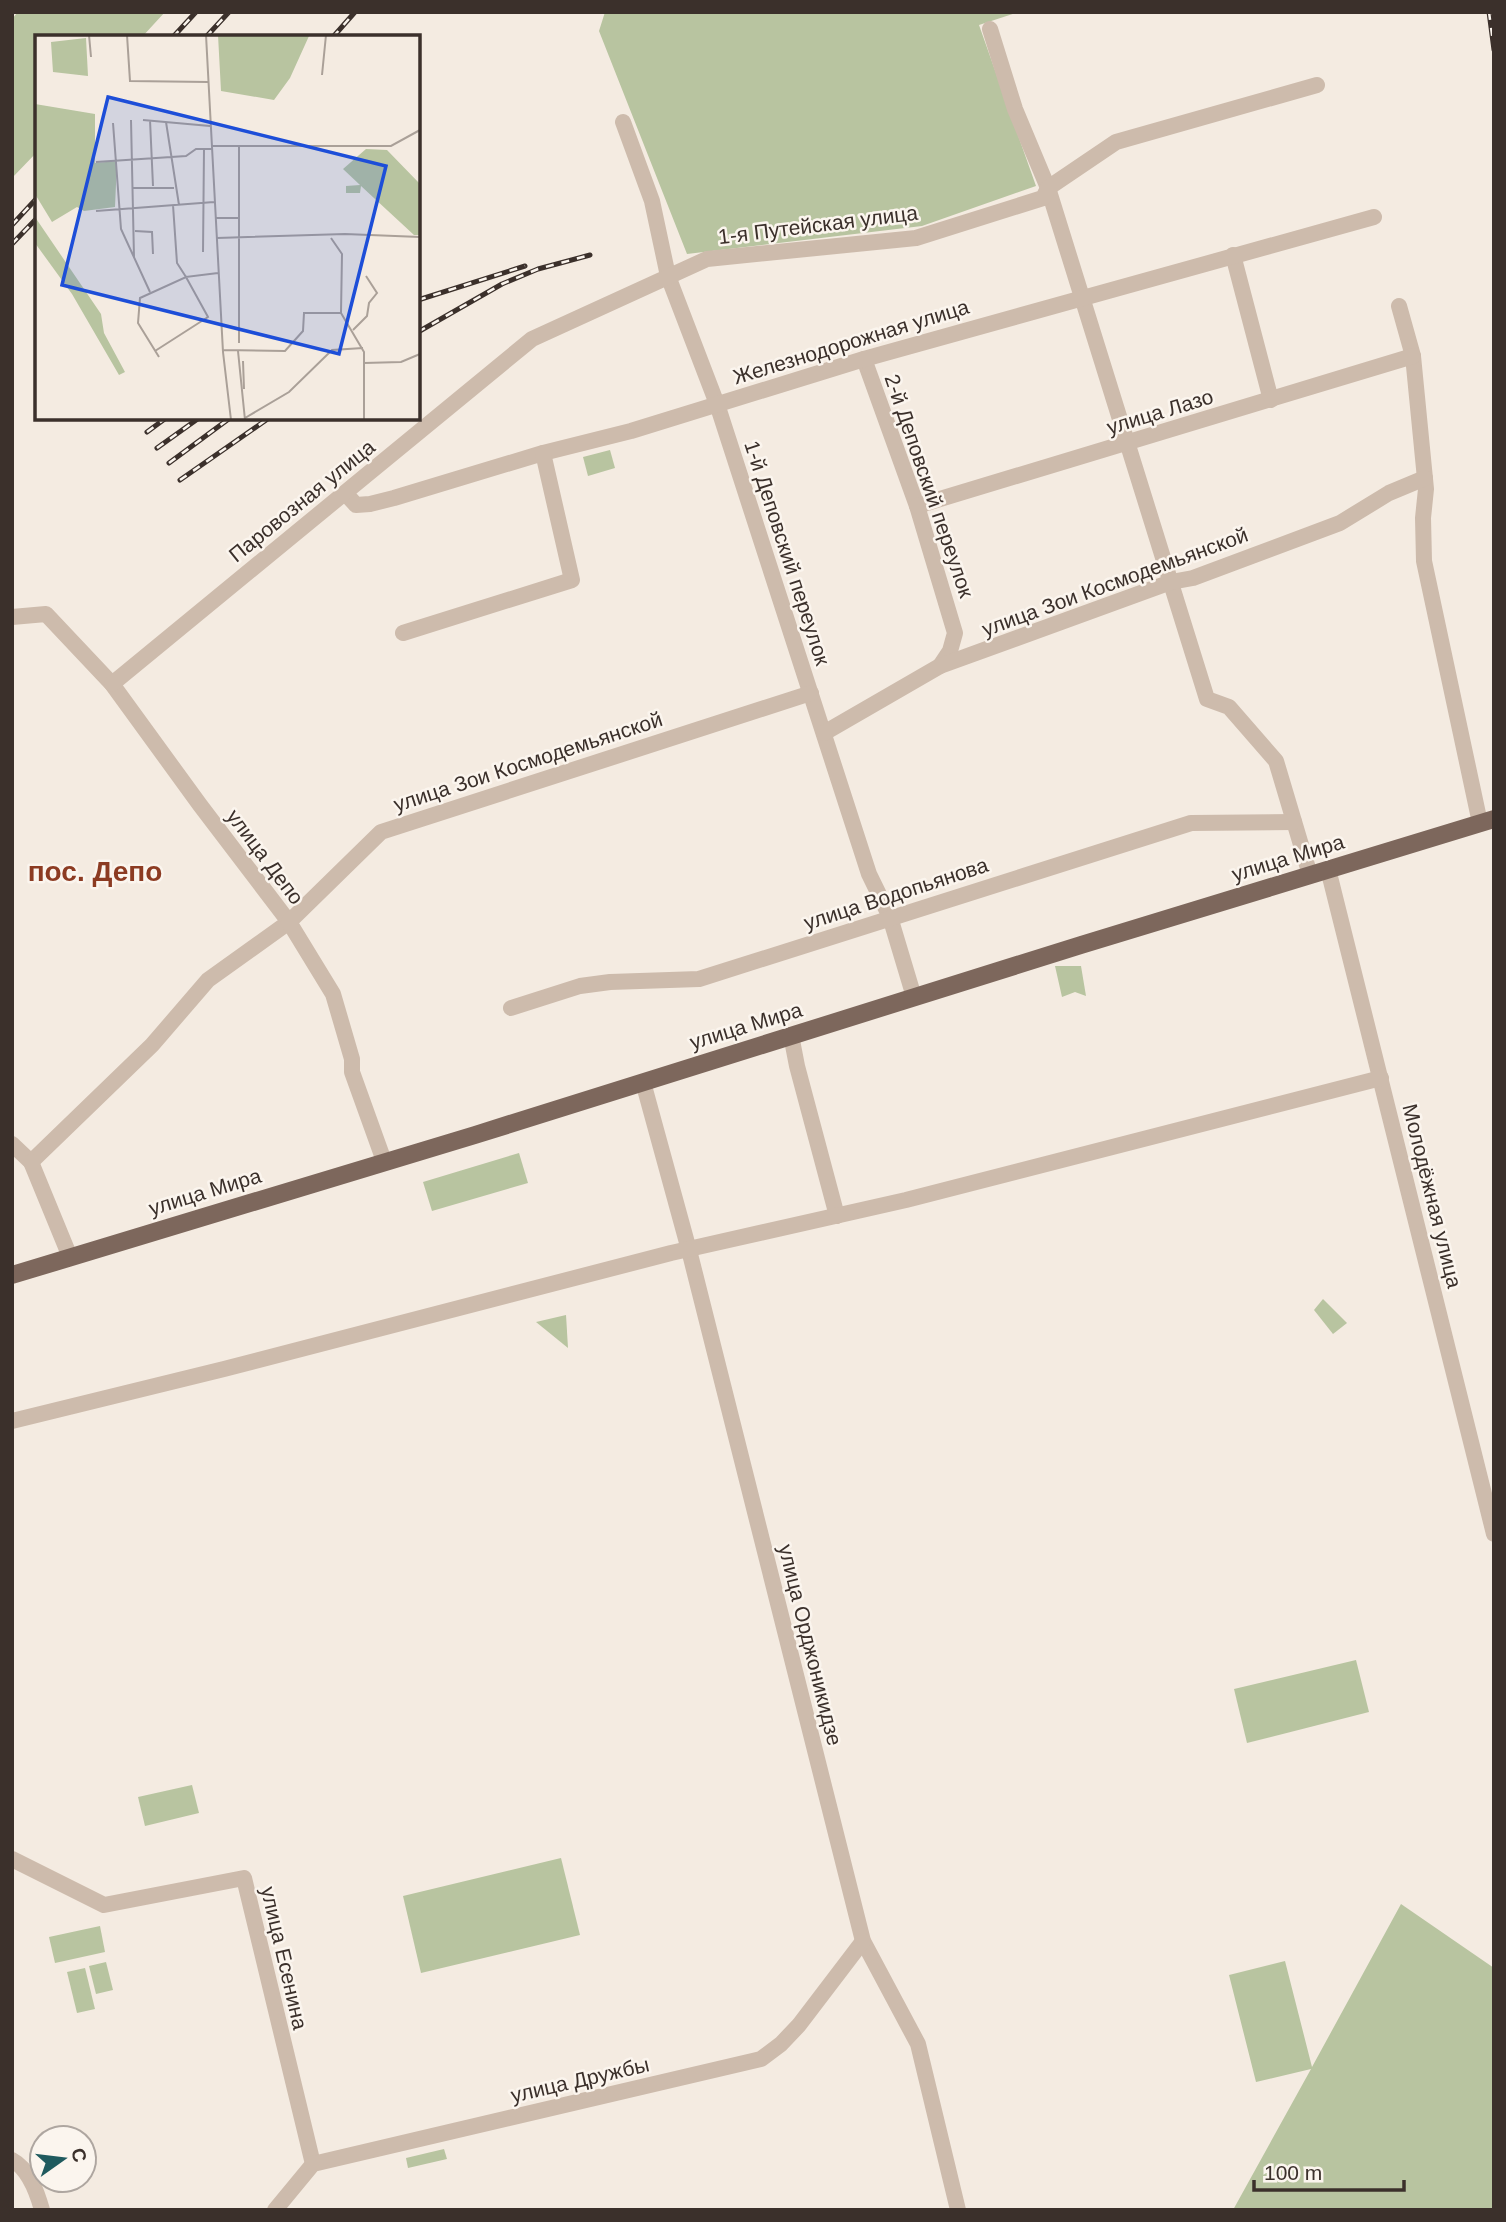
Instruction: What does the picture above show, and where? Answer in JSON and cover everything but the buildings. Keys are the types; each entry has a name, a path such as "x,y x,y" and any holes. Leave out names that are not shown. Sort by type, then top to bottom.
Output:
{"main road":[{"name":"улица Мира","path":"12,1275 1487,821"}],"street":[{"path":"990,29 1015,109 1048,188 1207,699 1229,707 1276,761 1310,875"},
{"name":"1-я Путейская улица","path":"668,276 707,259 916,238 1043,198 1048,188 1116,142 1317,85"},
{"name":"1-й Деповский переулок","path":"623,122 652,201 668,276 717,404 869,874 890,917 914,997"},
{"name":"Железнодорожная улица","path":"345,494 356,505 370,504 543,453 631,431 864,359 1374,217"},
{"path":"1233,255 1271,401"},
{"name":"Паровозная улица","path":"112,684 532,339 668,276"},
{"path":"1399,306 1413,356 1425,478 1424,561 1487,821"},
{"name":"улица Лазо","path":"918,506 1413,356"},
{"name":"2-й Деповский переулок","path":"864,359 918,506 955,633 950,651 940,666"},
{"path":"404,633 572,580 543,453"},
{"name":"улица Зои Космодемьянской","path":"824,733 940,666 1171,582 1193,578 1340,523 1389,493 1425,478"},
{"name":"улица Депо","path":"12,617 46,614 112,684 289,922 208,980 152,1045 31,1162"},
{"name":"улица Зои Космодемьянской","path":"289,922 381,832 811,693"},
{"name":"улица Водопьянова","path":"511,1007 580,986 610,982 699,979 1191,823 1294,822"},
{"name":"Молодёжная улица","path":"1328,869 1494,1534"},
{"path":"289,922 332,994 352,1059 352,1072 384,1161"},
{"path":"792,1035 797,1066 837,1216"},
{"path":"12,1421 1381,1078"},
{"name":"улица Орджоникидзе","path":"643,1082 689,1250 863,1941 918,2044 958,2210"},
{"path":"12,1144 31,1162 70,1258"},
{"name":"улица Есенина","path":"12,1859 104,1905 244,1878 313,2164"},
{"name":"улица Дружбы","path":"313,2164 761,2059 781,2044 799,2025 863,1941"},
{"path":"12,2160 18,2163 31,2181 42,2210"},
{"path":"275,2210 313,2164"}],"green space":[{"path":"18,12 165,12 144,35 35,35 35,154 12,178 12,19"},
{"path":"605,12 1019,12 979,25 1036,186 922,226 687,254 599,31"},
{"path":"610,450 615,468 588,476 583,457"},
{"path":"1055,966 1081,966 1086,996 1075,992 1062,997"},
{"path":"519,1153 528,1183 432,1211 423,1182"},
{"path":"1323,1299 1347,1323 1333,1334 1314,1310"},
{"path":"566,1315 568,1348 536,1322"},
{"path":"1356,1660 1369,1712 1247,1743 1234,1689"},
{"path":"192,1785 199,1813 145,1826 138,1797"},
{"path":"561,1858 580,1935 421,1973 403,1896"},
{"path":"1401,1904 1494,1968 1494,2210 1233,2210 1311,2069 1256,2082 1229,1975 1285,1961 1312,2067"},
{"path":"100,1926 105,1952 55,1963 49,1937"},
{"path":"106,1962 113,1990 96,1994 89,1966"},
{"path":"85,1968 95,2009 77,2013 67,1972"},
{"path":"444,2149 447,2159 408,2168 406,2158"}],"railway":[{"path":"175,35 196,12"},
{"path":"208,35 229,12"},
{"path":"335,35 355,12"},
{"path":"1489,12 1494,50"},
{"path":"12,225 35,200"},
{"path":"12,244 35,220"},
{"path":"420,331 502,284 538,269 590,255"},
{"path":"420,299 525,266"},
{"path":"147,432 163,420"},
{"path":"157,448 196,420"},
{"path":"169,463 227,420"},
{"path":"180,480 266,420"}],"district":[{"name":"пос. Депо","path":"95,871"}]}
